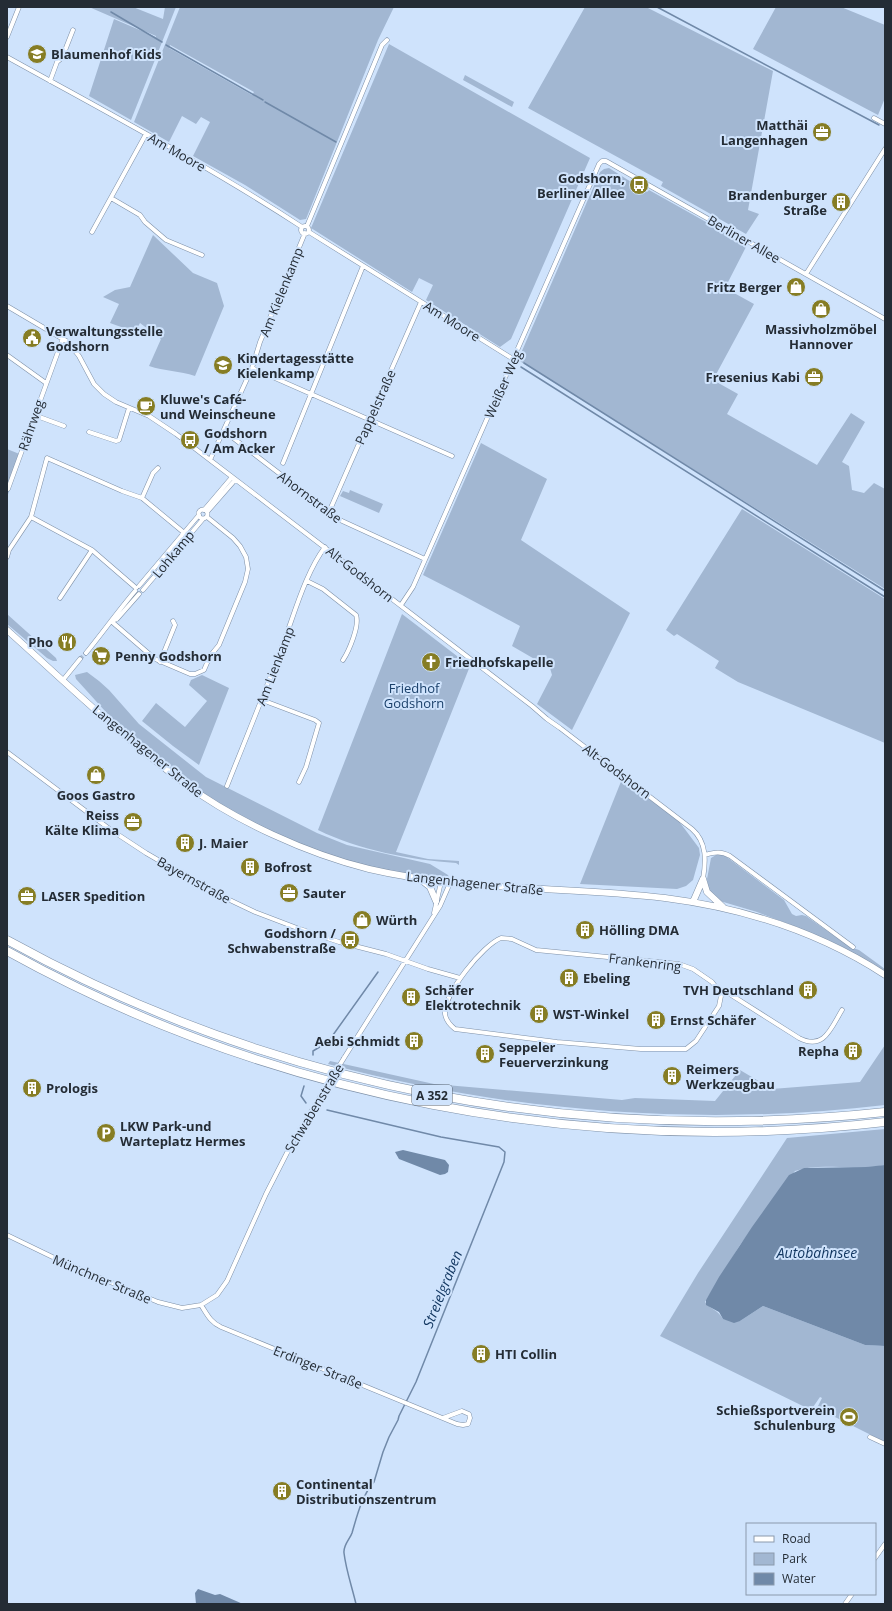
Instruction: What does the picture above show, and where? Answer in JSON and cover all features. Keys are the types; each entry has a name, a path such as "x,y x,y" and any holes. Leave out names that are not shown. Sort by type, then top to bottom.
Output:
{"highway":[{"name":"A 352","path":"7,940 100,987 156,1012 213,1034 313,1066 416,1092 524,1110 639,1120 747,1122 798,1120 885,1112"},
{"name":"A 352","path":"7,951 36,967 97,996 153,1021 210,1043 326,1080 453,1109 561,1124 605,1128 688,1132 798,1129 885,1122"}],"main road":[{"name":"Langenhagener Straße","path":"7,630 128,739 186,784 220,806 261,829 319,854 368,869 441,882 610,893 692,902 724,908 794,930 854,956 885,975"},
{"path":"420,879 430,887 436,901"},
{"path":"692,902 704,882"},
{"path":"702,904 704,882"},
{"path":"704,882 707,892 724,908"}],"street":[{"path":"7,37 19,7"},
{"path":"50,81 57,62 62,58 72,30"},
{"path":"305,227 309,229 307,233 302,231 382,45 387,40"},
{"name":"Am Moore","path":"7,57 146,134 251,194 305,227"},
{"path":"874,118 885,124"},
{"path":"92,232 146,134"},
{"path":"806,274 885,149"},
{"name":"Berliner Allee","path":"602,161 606,161 885,319"},
{"name":"Weißer Weg","path":"401,605 409,594 425,559 599,164 602,161"},
{"path":"111,198 140,215 145,222 166,240 202,255"},
{"name":"Am Moore","path":"307,233 513,359"},
{"name":"Am Kielenkamp","path":"210,460 252,368 260,342 307,233"},
{"path":"283,463 363,266"},
{"name":"Pappelstraße","path":"329,512 421,302"},
{"name":"Alt-Godshorn","path":"7,306 63,338 79,356 94,384 109,398 161,423 401,605 532,706 547,720 560,728 692,829 702,840 705,855 704,882"},
{"name":"Rährweg","path":"8,489 63,338"},
{"name":"Rährweg","path":"7,355 46,383"},
{"path":"252,368 452,456"},
{"path":"89,432 116,441 119,440 129,408"},
{"path":"34,415 64,426"},
{"name":"Ahornstraße","path":"224,431 345,523 425,559"},
{"path":"7,556 9,550 31,517 47,458 122,491 142,498 186,534"},
{"path":"142,498 153,473 158,468"},
{"name":"Lohkamp","path":"86,652 111,622 114,616 205,514 234,478"},
{"name":"Lohkamp","path":"186,534 199,515 200,511 205,514"},
{"path":"111,622 149,655 160,662 190,674 196,674 204,670 210,656 219,645 246,578 248,569 246,557 240,546 205,514"},
{"name":"Lohkamp","path":"199,515 205,514"},
{"path":"31,517 92,550 138,589"},
{"name":"Am Lienkamp","path":"227,786 262,700 307,581 315,562 325,547"},
{"path":"60,598 92,550"},
{"path":"307,581 323,589 356,615 358,621 348,652 343,660"},
{"name":"Lohkamp","path":"111,622 117,619 139,594 138,589"},
{"path":"160,662 175,625 173,621"},
{"path":"63,680 80,659"},
{"path":"262,700 319,723 306,767 299,782"},
{"name":"Bayernstraße","path":"7,752 112,830 146,853 213,892 255,912 297,928 405,961"},
{"path":"705,855 724,852 853,947"},
{"name":"Schwabenstraße","path":"434,913 441,882"},
{"name":"Schwabenstraße","path":"202,1305 217,1295 227,1281 266,1194 291,1145 434,913 440,906 450,883"},
{"name":"Frankenring","path":"506,938 536,950 679,964 712,982 719,991 720,995 719,1006 696,1041 686,1049 641,1049 538,1040 466,1031 452,1027 447,1021 446,1009 460,978 489,946 497,940 506,938"},
{"path":"405,961 460,978"},
{"path":"720,995 728,993 799,1038 810,1043 820,1041 825,1037 842,1010"},
{"name":"Münchner Straße","path":"7,1235 67,1264 158,1302 182,1308 202,1305"},
{"name":"Erdinger Straße","path":"202,1305 210,1320 214,1324 443,1418 463,1425 468,1424 470,1418 469,1414 462,1411 443,1418"},
{"path":"870,1437 885,1444"},
{"path":"876,1556 885,1544"},
{"path":"845,1604 851,1595"}],"green space":[{"path":"89,7 133,7 163,19 165,7 176,7 131,120 89,96 114,19 156,36"},
{"path":"180,7 394,7 378,40 306,219 300,220 245,185 193,156 210,122 201,117 196,124 182,116 169,142 134,122","holes":["170,45 254,92 252,95 169,48"]},
{"path":"585,7 646,7 773,71 748,210 759,214 746,234 661,186 663,182 528,108"},
{"path":"776,7 841,7 885,25 885,98 878,115 753,49"},
{"path":"389,44 590,158 511,339 500,347 426,300 433,285 419,278 412,292 311,228"},
{"path":"465,75 514,102 512,107 463,80"},
{"path":"609,168 647,192 649,190 747,245 725,288 754,304 713,380 738,394 727,414 817,465 851,413 865,422 842,462 849,466 852,490 864,493 874,483 885,489 885,589 518,360 600,172"},
{"path":"153,235 193,273 217,283 224,306 195,376 149,366 161,339 140,323 135,332 110,323 119,304 103,297 115,290 130,287"},
{"path":"481,443 547,479 521,540 630,613 572,730 537,704 552,675 550,668 512,646 520,626 423,575"},
{"path":"7,449 22,455 7,497"},
{"path":"350,490 383,504 379,513 340,496 343,491 349,493"},
{"path":"742,509 885,599 885,743 738,682 715,668 719,661 677,634 674,636 666,630"},
{"path":"7,614 56,658 57,661 47,658 7,624"},
{"name":"Friedhof Godshorn","path":"402,614 470,666 396,852 428,859 459,861 459,865 456,863 403,857 386,853 351,843 318,830"},
{"path":"87,672 109,690 139,724 206,777 317,833 347,845 430,864 449,877 420,877 369,867 319,852 262,827 222,805 188,783 114,721 76,679 75,675"},
{"path":"202,675 229,688 199,765 142,721 156,703 185,727 207,701 189,685 191,680"},
{"path":"622,779 678,820 699,848 700,855 693,880 686,886 677,889 580,884"},
{"path":"716,855 724,855 784,900 792,914 796,916 806,916 850,947 859,950 885,969 885,972 835,944 797,927 757,912 720,901 708,889 707,879 711,858"},
{"path":"885,1045 885,1105 815,1112 745,1115 605,1111 535,1104 465,1094 328,1064 330,1061 434,1084 622,1100 635,1098 715,1101 740,1070 772,1089 860,1082"},
{"path":"885,1129 885,1165 874,1167 812,1167 795,1171 740,1245 705,1302 723,1319 740,1321 763,1306 865,1345 885,1346 885,1442 817,1408 822,1398 820,1397 811,1410 660,1336 698,1273 787,1138"}],"water":[{"path":"403,1150 445,1160 449,1165 448,1172 440,1175 399,1159 395,1152"},
{"name":"Autobahnsee","path":"885,1165 885,1346 865,1345 763,1306 740,1321 734,1323 723,1319 719,1312 706,1305 706,1300 719,1277 789,1175 804,1168 866,1167"},
{"path":"198,1589 215,1595 220,1594 243,1604 196,1604 195,1593"}],"waterway":[{"path":"657,7 879,125"},
{"path":"111,12 162,42"},
{"path":"166,45 263,100"},
{"path":"265,102 336,142"},
{"path":"524,363 885,591"},
{"path":"521,367 885,597"},
{"name":"Streielgraben","path":"313,1055 313,1051 328,1042 378,972"},
{"name":"Streielgraben","path":"304,1086 301,1096 306,1103"},
{"name":"Streielgraben","path":"327,1110 441,1137 499,1147 505,1152 504,1162 416,1382 389,1437 374,1482 363,1499 352,1533 344,1550 346,1566 356,1604"}],"tunnel":[{"path":"80,659 86,653"}],"place":[{"name":"Blaumenhof Kids","path":"37,54"},
{"name":"Matthäi Langenhagen","path":"822,132"},
{"name":"Godshorn, Berliner Allee","path":"639,185"},
{"name":"Brandenburger Straße","path":"841,202"},
{"name":"Fritz Berger","path":"796,287"},
{"name":"Massivholzmöbel Hannover","path":"821,309"},
{"name":"Verwaltungsstelle Godshorn","path":"32,338"},
{"name":"Kindertagesstätte Kielenkamp","path":"223,365"},
{"name":"Fresenius Kabi","path":"814,377"},
{"name":"Kluwe's Café- und Weinscheune","path":"146,406"},
{"name":"Godshorn / Am Acker","path":"190,440"},
{"name":"Pho","path":"67,642"},
{"name":"Penny Godshorn","path":"101,656"},
{"name":"Friedhofskapelle","path":"431,662"},
{"name":"Goos Gastro","path":"96,775"},
{"name":"Reiss Kälte Klima","path":"133,822"},
{"name":"J. Maier","path":"185,843"},
{"name":"Bofrost","path":"250,867"},
{"name":"Sauter","path":"289,893"},
{"name":"LASER Spedition","path":"27,896"},
{"name":"Würth","path":"362,920"},
{"name":"Hölling DMA","path":"585,930"},
{"name":"Godshorn / Schwabenstraße","path":"350,940"},
{"name":"Ebeling","path":"569,978"},
{"name":"TVH Deutschland","path":"808,990"},
{"name":"Schäfer Elektrotechnik","path":"411,997"},
{"name":"WST-Winkel","path":"539,1014"},
{"name":"Ernst Schäfer","path":"656,1020"},
{"name":"Aebi Schmidt","path":"414,1041"},
{"name":"Repha","path":"853,1051"},
{"name":"Seppeler Feuerverzinkung","path":"485,1054"},
{"name":"Reimers Werkzeugbau","path":"672,1076"},
{"name":"Prologis","path":"32,1088"},
{"name":"LKW Park-und Warteplatz Hermes","path":"106,1133"},
{"name":"HTI Collin","path":"481,1354"},
{"name":"Schießsportverein Schulenburg","path":"849,1417"},
{"name":"Continental Distributionszentrum","path":"282,1491"}]}
